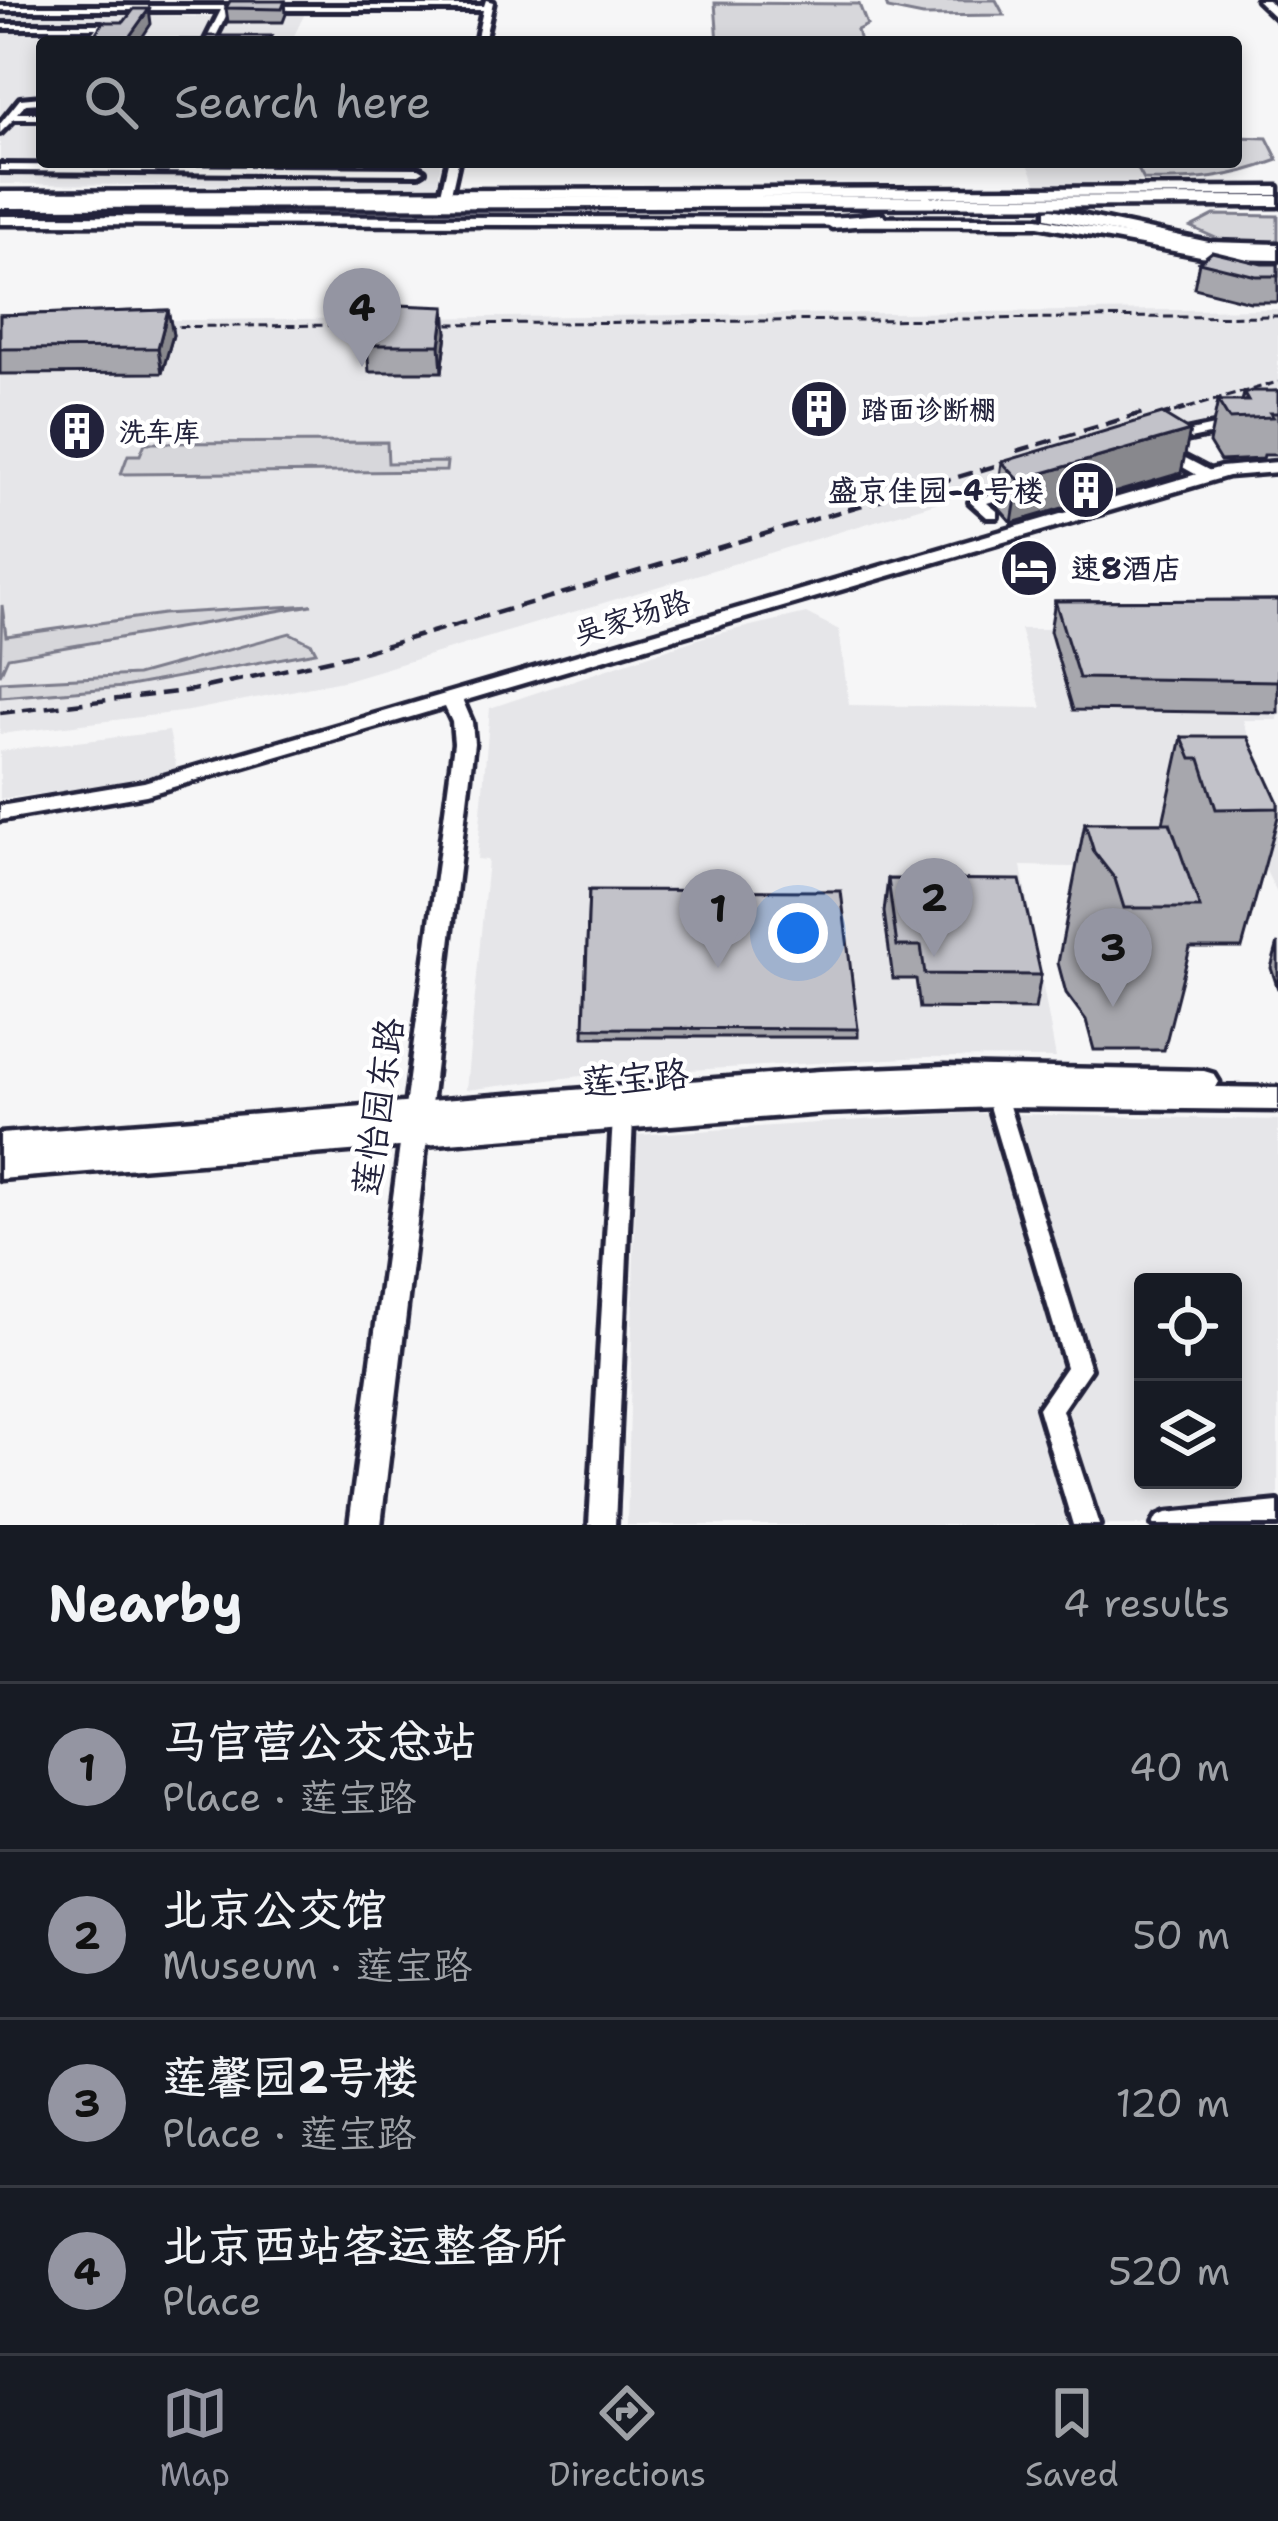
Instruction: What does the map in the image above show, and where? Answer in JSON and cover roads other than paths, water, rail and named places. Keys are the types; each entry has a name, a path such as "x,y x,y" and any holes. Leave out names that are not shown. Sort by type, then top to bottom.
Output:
{"highway":[{"path":"820,191 931,203"},
{"path":"201,220 360,193"},
{"path":"137,194 186,203"},
{"path":"0,207 1278,201"},
{"path":"0,207 186,203 523,212 957,212 1034,217 1278,212"},
{"path":"523,212 599,223"},
{"path":"832,223 957,212"},
{"path":"1231,212 1202,214 1189,221 1187,230 1217,244 1278,251"},
{"path":"1034,217 1209,248 1278,251"}],"main road":[{"name":"莲宝路","path":"0,1167 904,1079 1277,1098"},
{"name":"莲宝路","path":"0,1145 623,1118 822,1102 996,1096 1277,1098"}],"street":[{"path":"0,8 489,4 481,36"},
{"path":"205,36 226,9"},
{"path":"213,36 217,22"},
{"path":"0,26 102,26 94,36"},
{"path":"0,130 23,101 36,100"},
{"path":"11,116 36,116"},
{"path":"0,168 419,171"},
{"path":"446,193 452,168"},
{"path":"0,207 137,194 1278,191"},
{"path":"0,207 201,220 832,223 1034,217 1268,274"},
{"path":"1209,476 1157,446 1174,437 1239,424"},
{"path":"1271,467 1278,492"},
{"name":"吴家场路","path":"0,813 146,788 1209,476 1271,467"},
{"path":"992,514 977,502 1022,488"},
{"name":"莲怡园东路","path":"364,1525 464,743 453,701"},
{"path":"996,1096 1078,1369 1049,1408 1086,1525"},
{"path":"602,1525 623,1118"},
{"path":"1166,1525 1278,1514"}],"railway":[{"path":"138,327 1278,316"},
{"path":"1174,412 1278,382"},
{"path":"1134,424 1185,409"},
{"path":"1017,451 1149,411"},
{"path":"0,713 193,690 360,653 1036,454"}],"place":[{"name":"北京西站客运整备所","path":"362,367"},
{"name":"踏面诊断棚","path":"819,409"},
{"name":"洗车库","path":"77,431"},
{"name":"盛京佳园-4号楼","path":"1086,490"},
{"name":"速8酒店","path":"1029,568"},
{"name":"北京公交馆","path":"934,957"},
{"name":"马官营公交总站","path":"718,968"},
{"name":"莲馨园2号楼","path":"1113,1007"}]}
